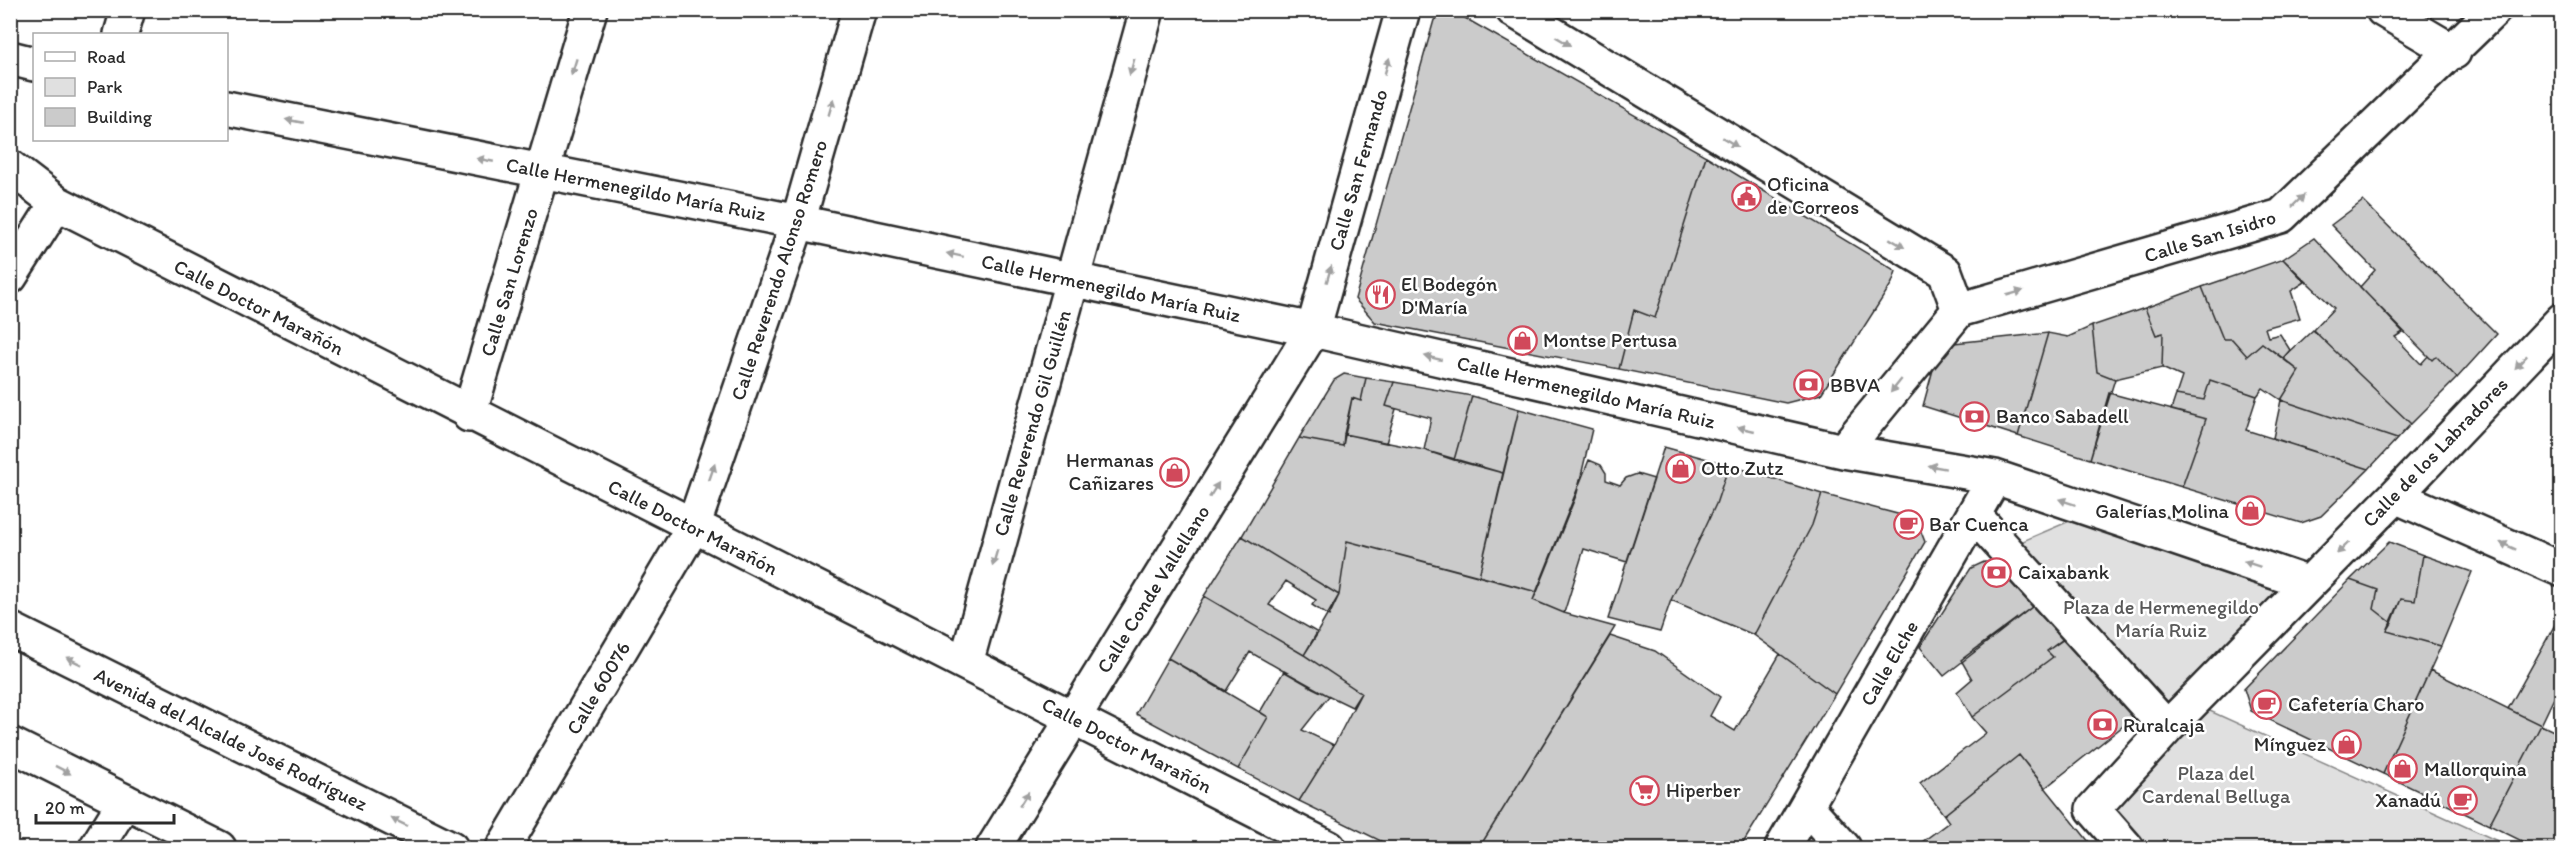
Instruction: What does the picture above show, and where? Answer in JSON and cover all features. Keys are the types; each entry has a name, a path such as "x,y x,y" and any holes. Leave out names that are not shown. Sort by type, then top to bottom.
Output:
{"street":[{"path":"121,33 128,10"},
{"name":"Calle San Lorenzo","path":"469,415 590,10"},
{"name":"Calle Reverendo Alonso Romero","path":"693,527 798,222 859,10"},
{"name":"Calle Reverendo Gil Guillén","path":"966,663 1147,10"},
{"name":"Calle San Fernando","path":"1313,330 1403,10"},
{"path":"1513,10 1945,272 1959,310 1843,451"},
{"path":"2383,10 2454,52"},
{"name":"Calle San Isidro","path":"1959,310 2281,216 2454,52 2494,10"},
{"path":"10,58 33,64"},
{"name":"Calle Hermenegildo María Ruiz","path":"228,108 798,222 1313,330 1843,451 1995,477"},
{"name":"Calle Doctor Marañón","path":"10,167 57,203 469,415 1074,717 1329,849"},
{"path":"10,277 57,203"},
{"name":"Calle de los Labradores","path":"2307,583 2396,496 2562,320"},
{"name":"Calle Conde Vallellano","path":"993,849 1313,330"},
{"path":"1995,477 2307,583 2167,728 2093,809 2127,849"},
{"name":"Calle Elche","path":"1782,849 1995,477"},
{"path":"2396,496 2562,570"},
{"path":"1974,515 2167,728"},
{"name":"Calle 60076","path":"503,849 693,527"},
{"name":"Avenida del Alcalde José Rodríguez","path":"10,629 451,849"},
{"path":"10,744 219,849"},
{"path":"96,849 125,801"},
{"path":"1807,807 1844,849"}],"green space":[{"name":"Plaza de Hermenegildo María Ruiz","path":"2072,520 2284,587 2160,718 2009,547"},
{"name":"Plaza del Cardenal Belluga","path":"2201,707 2513,848 2140,848 2105,809"}],"building":[{"path":"1451,10 1706,156 1655,318 1634,310 1619,369 1375,322 1355,299 1434,20"},
{"path":"1706,156 1896,271 1892,283 1821,394 1786,403 1619,369 1634,310 1655,318"},
{"path":"2363,201 2497,334 2457,378 2436,356 2432,360 2360,287 2375,270 2331,225"},
{"path":"2314,238 2403,332 2395,337 2421,364 2428,356 2432,360 2436,356 2457,378 2411,424 2313,330 2334,308 2283,259"},
{"path":"2283,259 2305,282 2291,291 2300,318 2265,328 2268,337 2280,334 2290,350 2283,358 2262,343 2247,356 2232,339 2223,339 2202,287"},
{"path":"2202,287 2223,339 2232,339 2247,356 2262,343 2299,371 2281,400 2263,388 2257,396 2210,380 2204,400 2176,395 2182,377 2162,368 2163,333 2156,335 2145,308"},
{"path":"2145,308 2156,335 2163,333 2162,368 2115,379 2097,372 2092,326"},
{"path":"2092,326 2097,372 2115,379 2090,459 2018,436 2048,333 2068,337"},
{"path":"2313,330 2411,424 2397,439 2281,400 2299,371 2283,358"},
{"path":"2048,333 2018,436 1923,406 1937,355 1954,343"},
{"path":"1344,374 1366,378 1361,401 1352,398 1343,446 1299,438 1334,380"},
{"path":"1366,378 1394,382 1386,406 1396,409 1386,443 1344,434 1352,398 1361,401"},
{"path":"2210,380 2257,396 2246,430 2369,469 2321,516 2301,523 2182,487 2206,419 2171,410 2176,395 2204,400"},
{"path":"1394,382 1472,396 1454,460 1424,450 1431,418 1386,406"},
{"path":"2109,393 2206,419 2182,487 2090,459"},
{"path":"1472,396 1519,409 1503,473 1454,460"},
{"path":"2281,400 2397,439 2369,469 2273,438"},
{"path":"1519,409 1592,429 1577,493 1537,592 1479,576"},
{"path":"1344,434 1424,450 1503,473 1479,576 1347,541 1339,595 1242,536 1299,438 1343,446"},
{"path":"1664,447 1729,465 1716,504 1671,600 1660,632 1608,619"},
{"path":"1589,460 1601,465 1606,473 1606,480 1620,485 1626,478 1637,474 1654,479 1627,562 1584,549 1564,613 1533,600"},
{"path":"1729,465 1822,494 1812,525 1754,635 1671,600 1716,504"},
{"path":"1822,494 1916,519 1925,542 1835,694 1754,635 1812,525"},
{"path":"1242,536 1339,595 1329,616 1312,605 1316,600 1286,581 1269,605 1318,633 1304,655 1204,596"},
{"path":"1347,541 1537,592 1533,600 1564,613 1615,627 1479,848 1395,848 1299,801 1334,745 1361,693 1304,655 1339,595"},
{"path":"2389,542 2423,555 2415,601 2401,599 2392,623 2374,609 2378,590 2350,580"},
{"path":"2423,555 2472,572 2441,646 2387,631 2401,599 2415,601"},
{"path":"1984,562 1999,563 2036,604 1944,676 1920,647 1971,568"},
{"path":"2350,580 2378,590 2374,609 2392,623 2387,631 2441,646 2383,774 2251,711 2244,689"},
{"path":"1204,596 1304,655 1361,693 1352,707 1250,652 1226,691 1168,658"},
{"path":"2036,604 2063,639 2047,651 2053,657 1972,717 1957,692 1972,679 1961,660"},
{"path":"2562,612 2562,681 2541,725 2508,709"},
{"path":"2070,635 2137,715 2045,788 2019,755 1944,815 1920,783 1986,733 1972,717 2053,657 2047,651"},
{"name":"Hiperber","path":"1610,636 1655,651 1720,697 1710,716 1735,731 1780,654 1835,694 1740,848 1479,848"},
{"path":"1168,658 1268,717 1238,769 1136,714"},
{"path":"2430,670 2541,725 2489,825 2383,774"},
{"path":"1284,671 1329,696 1302,730 1334,745 1299,801 1238,769 1268,717 1260,712"},
{"path":"2541,725 2562,735 2562,848 2536,848 2489,825"},
{"path":"2019,755 2094,848 1914,848 1949,822 1944,815"},
{"path":"1809,836 1820,848 1801,848"}],"place":[{"name":"Oficina de Correos","path":"1746,196"},
{"name":"El Bodegón D'María","path":"1380,295"},
{"name":"Montse Pertusa","path":"1522,340"},
{"name":"BBVA","path":"1809,385"},
{"name":"Banco Sabadell","path":"1975,416"},
{"name":"Otto Zutz","path":"1680,468"},
{"name":"Hermanas Cañizares","path":"1175,472"},
{"name":"Galerías Molina","path":"2250,511"},
{"name":"Bar Cuenca","path":"1908,524"},
{"name":"Caixabank","path":"1997,572"},
{"name":"Cafetería Charo","path":"2267,704"},
{"name":"Ruralcaja","path":"2102,725"},
{"name":"Mínguez","path":"2347,744"},
{"name":"Mallorquina","path":"2403,769"},
{"name":"Hiperber","path":"1645,790"},
{"name":"Xanadú","path":"2462,800"}]}
